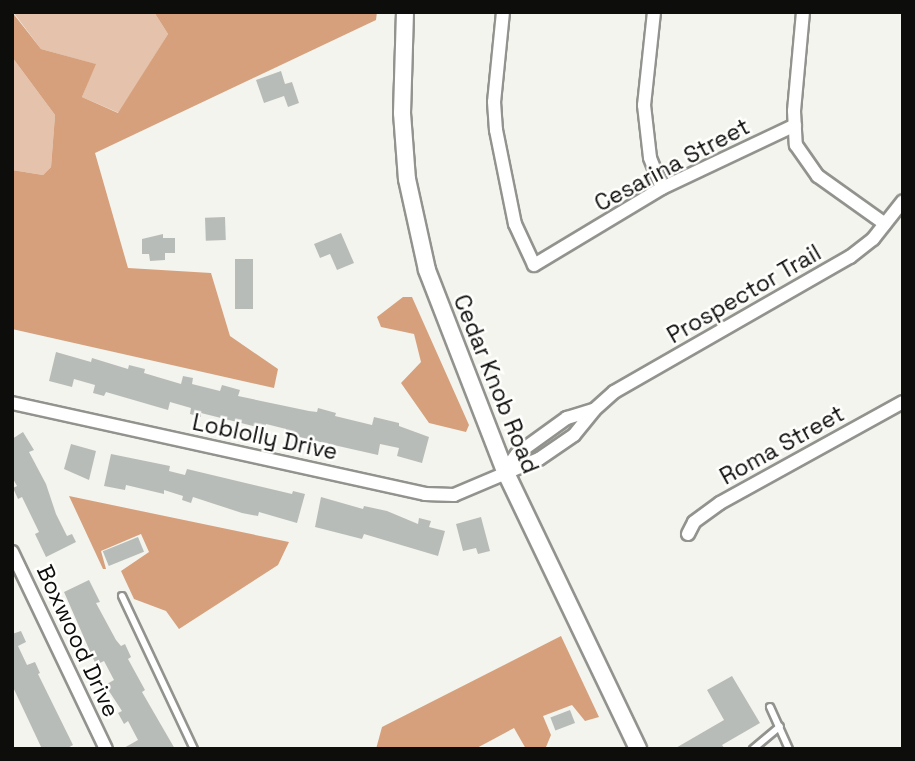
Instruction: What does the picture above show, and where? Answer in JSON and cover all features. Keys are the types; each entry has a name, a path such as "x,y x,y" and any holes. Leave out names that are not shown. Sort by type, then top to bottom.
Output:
{"street":[{"name":"Cedar Knob Road","path":"405,12 402,113 408,187 427,270 505,471 638,749"},
{"name":"Cesarina Street","path":"503,12 494,102 496,130 515,224 534,265 662,188 794,125"},
{"path":"654,12 644,105 650,158 662,188"},
{"path":"803,12 794,125 796,145 818,176 885,224"},
{"name":"Prospector Trail","path":"505,471 517,454 567,418 582,411 594,410 614,392 850,257 873,239 903,201"},
{"name":"Roma Street","path":"688,534 694,522 720,503 903,402"},
{"name":"Loblolly Drive","path":"12,403 425,494 454,495 505,471"},
{"name":"Boxwood Drive","path":"12,552 106,749"}],"lane":[{"path":"122,596 194,749"},
{"path":"770,707 789,749"},
{"path":"755,748 780,726"}],"shaded area":[{"path":"12,12 41,49 96,64 82,97 118,113 168,34 154,12 377,12 376,20 95,153 128,268 211,273 230,336 278,369 274,388 12,329 12,170 43,175 51,167 55,115 12,57"},
{"path":"13,12 154,12 168,34 119,113 82,97 95,64 41,49"},
{"path":"12,57 55,115 51,167 43,175 12,170"},
{"path":"403,297 412,297 469,425 466,432 429,423 401,383 421,362 414,334 381,327 377,317"},
{"path":"69,496 289,542 278,565 179,629 166,611 134,599 121,571 149,552 141,534 101,551 106,569 103,569"},
{"path":"561,636 599,717 585,721 572,705 543,716 551,735 546,747 540,749 526,749 514,728 475,749 376,749 382,727"}],"building":[{"path":"281,71 285,84 292,82 299,103 288,107 284,96 264,103 256,80"},
{"path":"225,217 226,240 206,241 205,218"},
{"path":"341,233 354,263 337,270 330,254 320,258 314,244"},
{"path":"163,234 163,238 175,238 175,253 165,253 165,260 150,261 149,254 142,254 142,239"},
{"path":"235,259 253,259 253,309 235,309"},
{"path":"56,352 91,362 92,358 128,369 129,365 145,369 144,373 181,384 183,376 193,378 192,384 220,391 222,385 240,390 238,396 309,411 317,412 318,408 336,413 335,416 372,425 374,417 399,423 399,426 429,437 422,463 397,456 399,448 380,444 378,455 285,434 286,429 266,424 265,429 201,413 201,417 190,414 191,408 170,402 168,410 106,392 104,396 93,393 95,385 74,379 72,387 49,381"},
{"path":"23,432 34,450 29,452 46,484 56,514 67,536 72,534 76,542 46,557 35,534 39,532 22,497 18,499 13,488 17,486 12,477 12,439"},
{"path":"71,444 96,451 89,480 64,469"},
{"path":"111,454 170,466 169,471 185,475 187,469 292,494 293,491 305,494 297,523 259,512 258,516 242,513 193,497 191,503 182,500 183,496 164,490 164,494 126,485 125,490 104,486"},
{"path":"321,497 363,509 364,506 387,511 418,524 419,518 431,521 429,527 445,531 438,556 364,534 362,539 315,527"},
{"path":"481,517 490,551 478,554 476,548 463,551 456,524"},
{"path":"138,537 144,552 109,566 103,551"},
{"path":"89,580 100,602 96,603 116,640 121,646 125,644 131,657 128,659 145,690 142,692 175,749 122,749 138,740 128,721 124,724 118,713 122,711 105,685 114,680 104,661 96,665 64,592"},
{"path":"21,631 26,642 18,646 27,665 35,662 40,673 38,674 73,745 66,749 42,749 12,685 12,634"},
{"path":"732,676 760,723 722,745 725,749 674,749 724,720 707,690"},
{"path":"570,710 575,723 555,731 550,718"}]}
